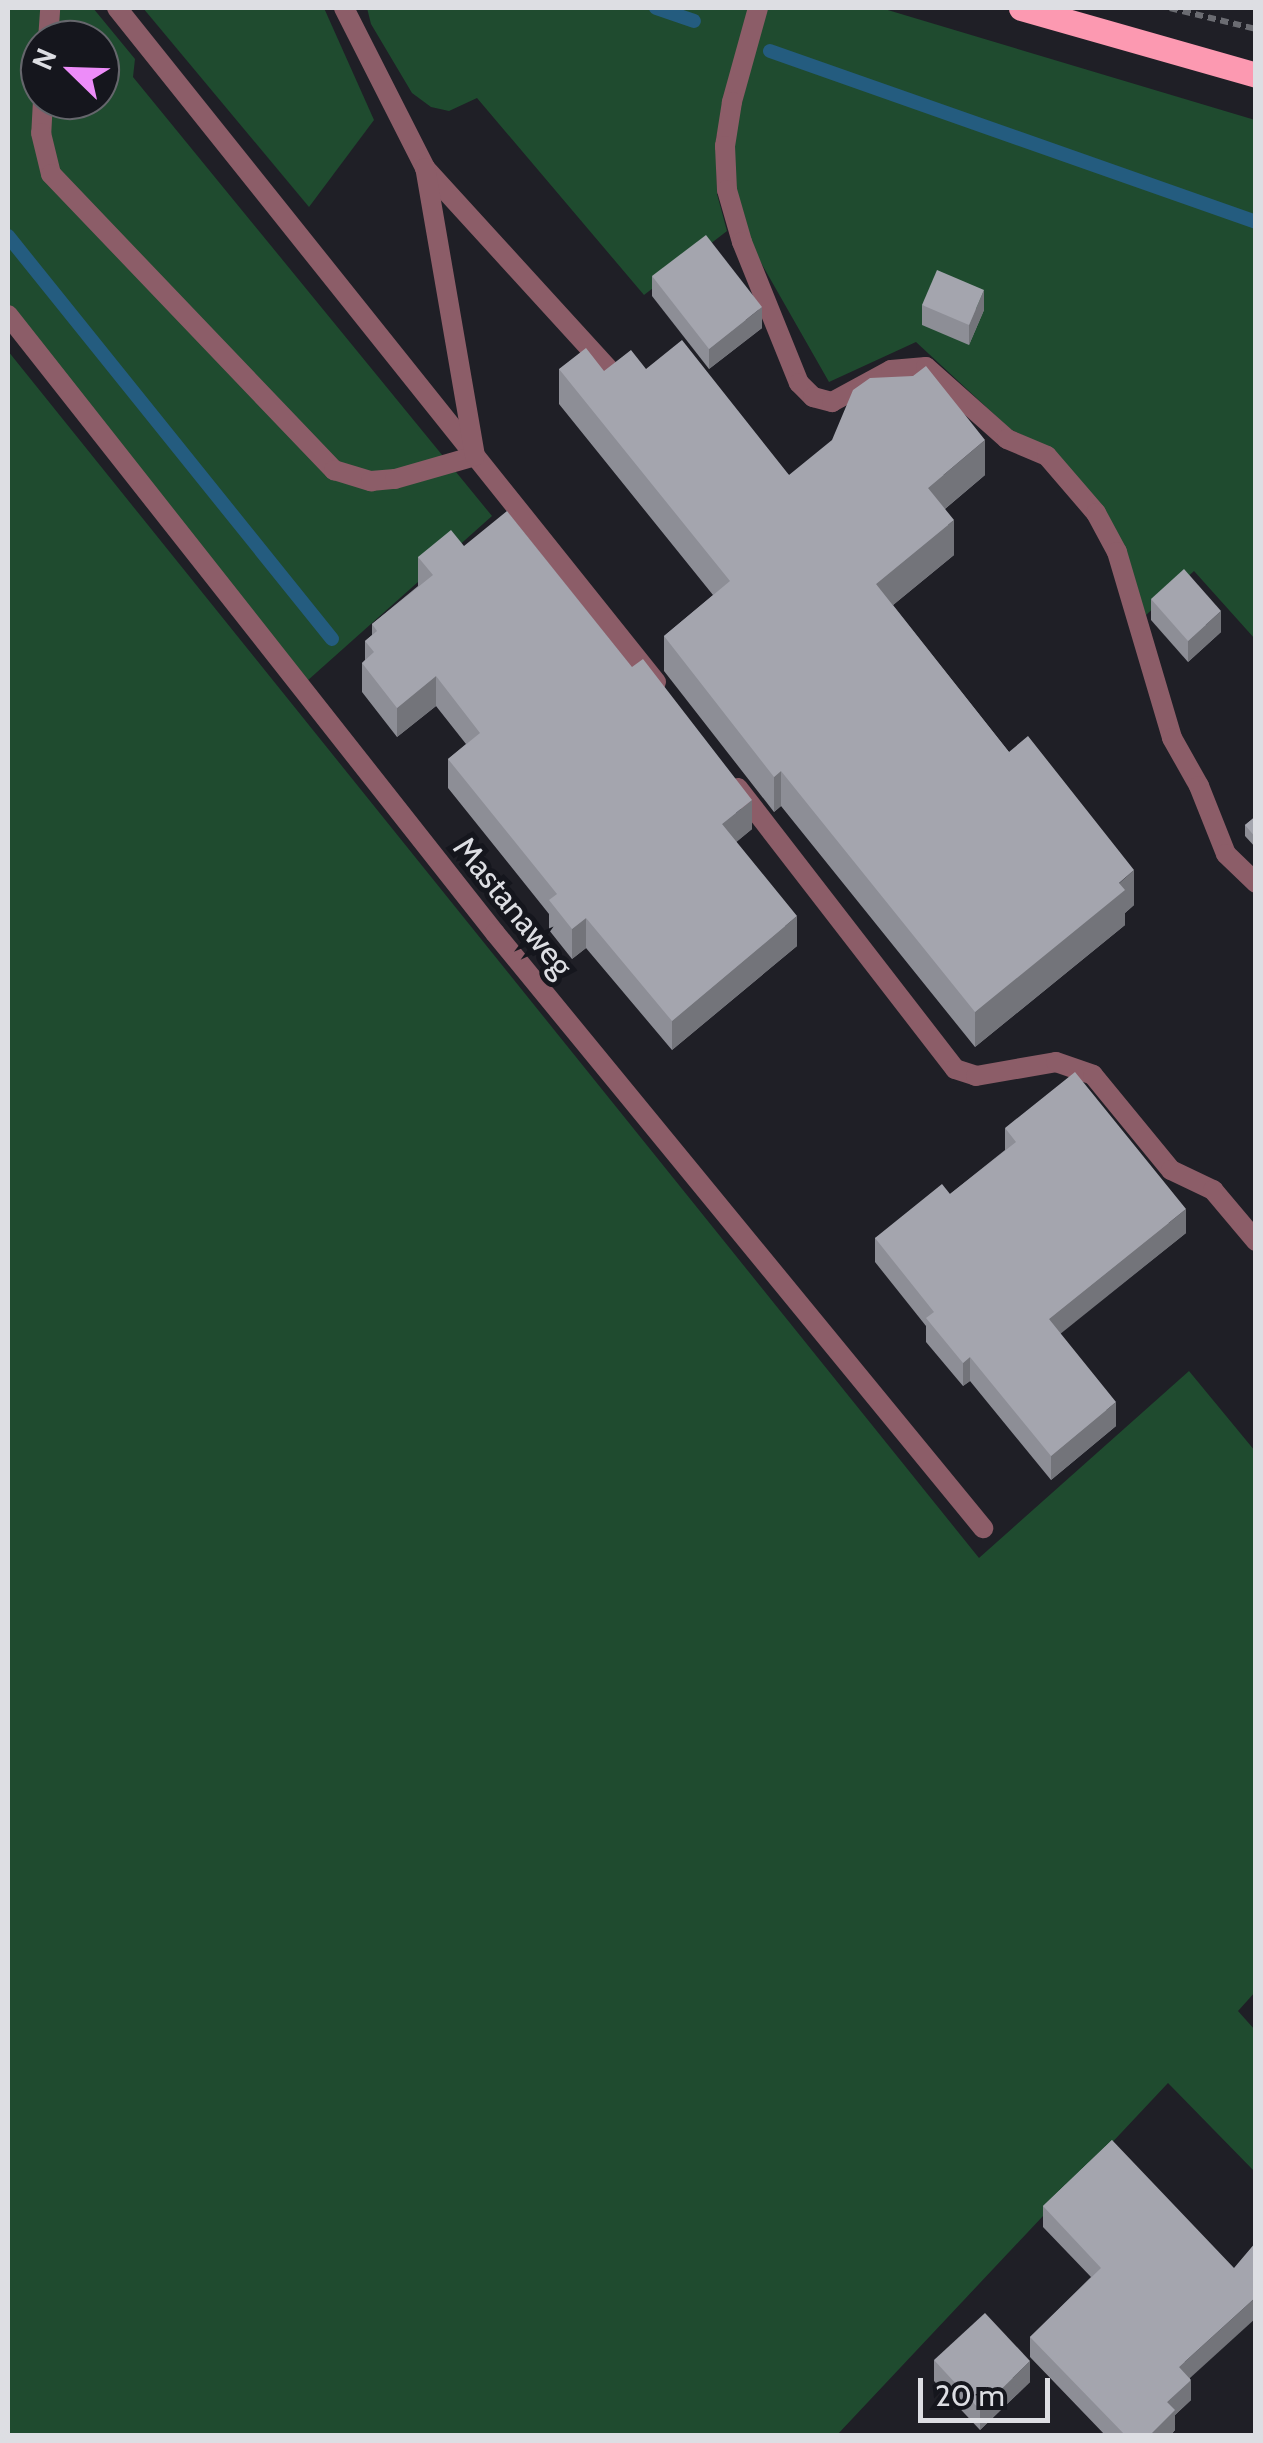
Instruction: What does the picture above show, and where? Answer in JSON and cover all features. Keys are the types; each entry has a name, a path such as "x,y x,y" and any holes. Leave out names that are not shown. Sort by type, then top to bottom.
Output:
{"main road":[{"path":"1021,8 1256,75"}],"street":[{"path":"117,8 672,703"},
{"path":"344,8 425,168 616,377"},
{"path":"758,8 732,102 725,146 727,190 742,242 799,383 812,397 832,402 891,370 926,367 1007,439 1046,456 1096,514 1118,552 1172,738 1198,786 1226,854 1256,883"},
{"path":"42,120 41,133 51,174 334,470 370,481 383,480 475,456"},
{"path":"425,168 475,456"},
{"name":"Mastanaweg","path":"8,314 495,933 982,1528"},
{"path":"719,764 955,1069 976,1076 1056,1062 1092,1075 1171,1170 1213,1190 1256,1241"}],"path":[{"path":"1170,8 1256,29"}],"green space":[{"path":"8,8 93,8 103,20 20,20 20,120 120,120 120,41 135,59 133,77 492,516 307,681 8,305"},
{"path":"143,8 324,8 374,120 309,207"},
{"path":"367,8 750,8 716,138 717,194 727,231 644,295 477,98 449,111 431,107 412,93 371,24"},
{"path":"765,8 881,8 1255,120 1255,639 1194,571 1146,615 1103,508 1051,450 1010,429 916,342 829,382 748,240 733,190 731,147"},
{"path":"8,351 979,1558 1189,1371 1255,1451 1256,1991 1238,2011 1255,2030 1255,2172 1168,2083 837,2435 8,2435"}],"building":[{"path":"706,235 762,307 709,349 652,276"},
{"path":"937,270 984,290 969,325 922,305"},
{"path":"682,340 789,475 832,440 853,390 870,378 913,376 926,366 985,440 928,488 954,520 876,584 1009,752 1028,736 1134,870 1119,883 1125,890 975,1012 781,771 774,777 664,636 730,581 559,369 586,348 604,371 631,350 646,369"},
{"path":"507,511 632,667 643,659 752,800 722,824 797,916 672,1021 586,918 572,929 549,900 557,894 448,759 480,733 436,676 397,708 362,663 374,652 365,641 377,631 372,624 433,575 418,557 451,530 464,546"},
{"path":"1184,569 1221,611 1188,641 1151,599"},
{"path":"1256,816 1256,838 1245,825"},
{"path":"1075,1072 1186,1209 1049,1319 1116,1402 1051,1456 970,1357 963,1363 926,1318 934,1312 875,1238 942,1184 950,1194 1016,1142 1005,1128"},
{"path":"1112,2140 1234,2268 1256,2242 1256,2297 1179,2367 1191,2380 1167,2402 1175,2410 1149,2436 1126,2436 1030,2337 1101,2268 1043,2206"},
{"path":"985,2313 1030,2361 980,2410 934,2360"}],"waterway":[{"path":"656,8 694,21"},
{"path":"770,51 1256,222"},
{"path":"8,236 332,639"}]}
